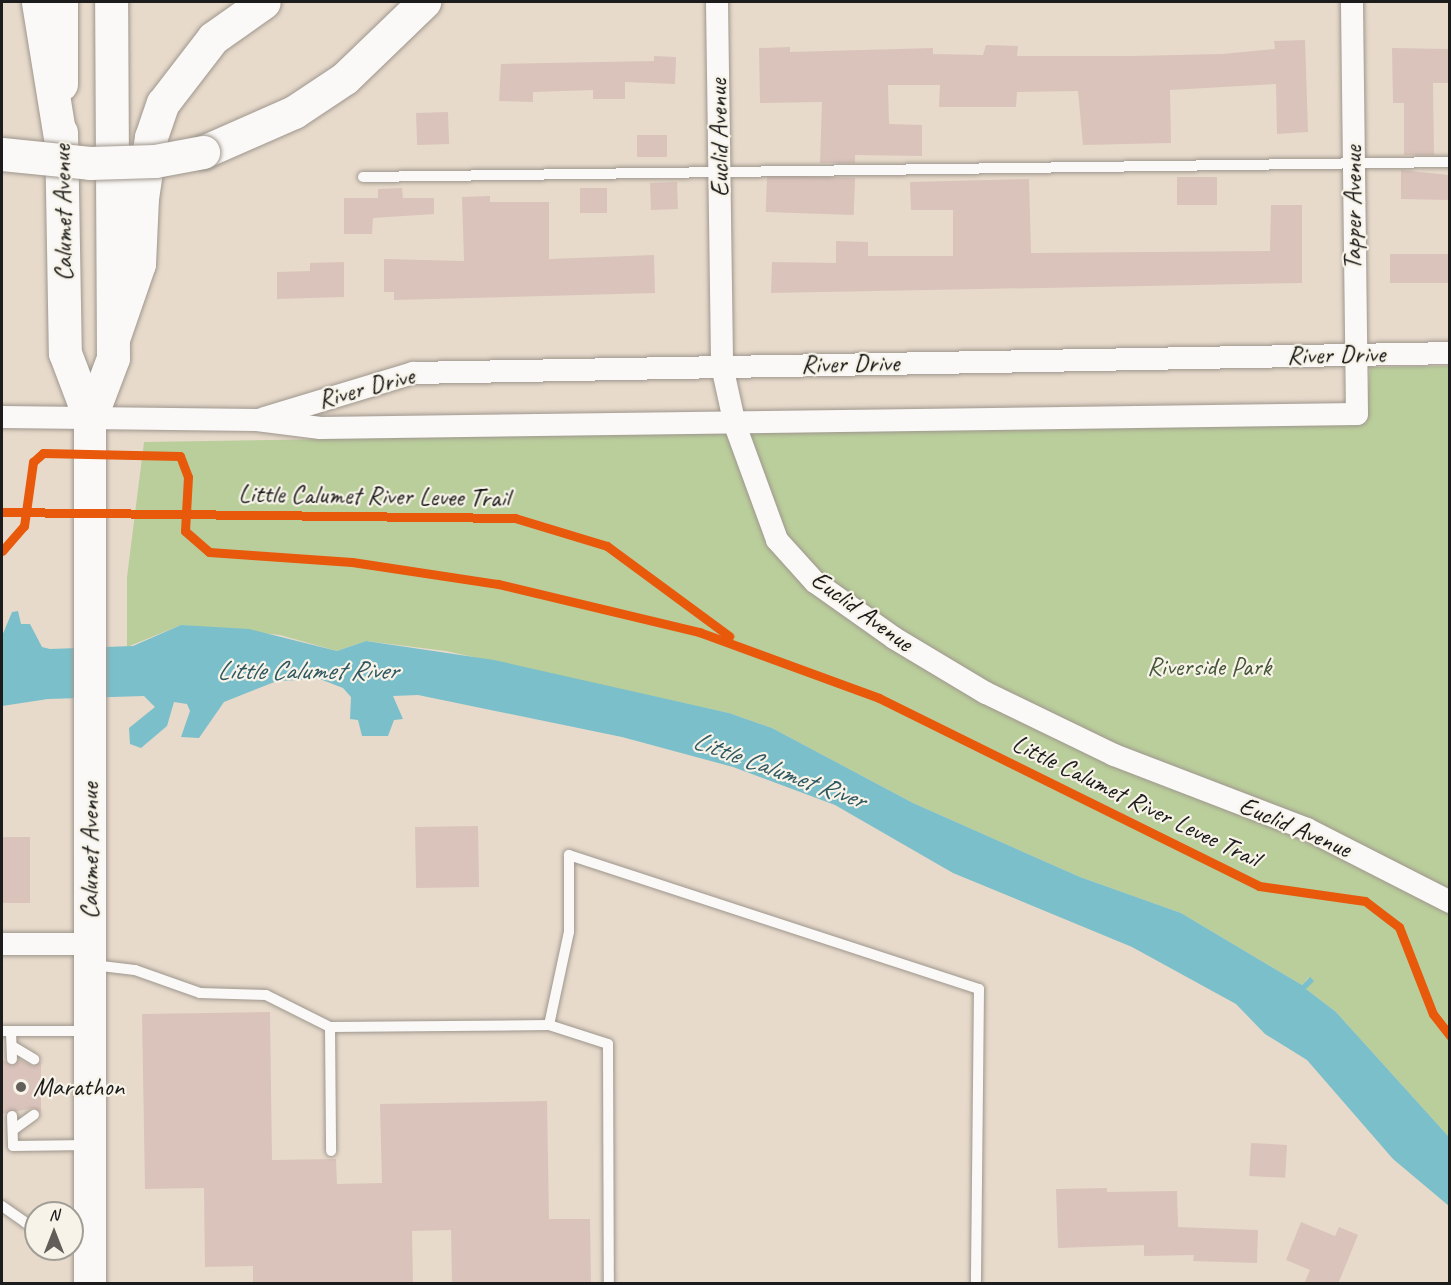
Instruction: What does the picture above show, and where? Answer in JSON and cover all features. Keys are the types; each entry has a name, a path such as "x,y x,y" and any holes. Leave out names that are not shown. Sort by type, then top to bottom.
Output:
{"main road":[{"path":"38,2 61,144"},
{"name":"Calumet Avenue","path":"61,2 65,353 90,419"},
{"name":"Calumet Avenue","path":"83,1201 90,1145 90,419 113,358 111,2"},
{"path":"114,336 139,264 142,198 151,137 163,103 213,38 264,2"},
{"path":"2,154 90,163 155,161 203,152 294,112 345,78 424,2"},
{"name":"Calumet Avenue","path":"84,1243 90,1284"}],"street":[{"name":"Euclid Avenue","path":"717,2 723,366 735,425 777,540 815,582 894,638 986,693 1114,755 1307,829 1449,902"},
{"name":"Tapper Avenue","path":"1352,2 1353,355 1357,414"},
{"name":"River Drive","path":"257,420 413,373 1449,353"},
{"name":"River Drive","path":"2,417 257,420 320,428 735,425 1357,414"},
{"path":"2,944 90,954"}],"lane":[{"path":"363,177 1449,162"},
{"path":"549,1025 569,932 569,855 980,989 976,1284"},
{"path":"90,954 200,993 266,995 330,1027 549,1025 608,1044 609,1284"},
{"path":"330,1027 331,1151"},
{"path":"12,1059 12,1046 6,1031 90,1031"},
{"path":"2,1052 12,1046"},
{"path":"12,1046 34,1059"},
{"path":"13,1130 34,1115"},
{"path":"12,1116 13,1146"},
{"path":"2,1123 13,1130"},
{"path":"2,1147 90,1145"},
{"path":"2,1206 24,1222"}],"green space":[{"name":"Riverside Park","path":"1449,366 1449,1137 1336,1012 1306,989 1309,977 1302,985 1181,913 1080,877 913,803 772,728 729,713 446,651 366,641 337,651 280,635 181,625 127,647 127,577 144,442 1366,423 1370,367"}],"water":[{"name":"Little Calumet River","path":"18,611 21,624 30,624 42,647 50,649 133,646 181,625 249,629 337,651 366,641 494,660 729,713 772,728 913,803 1080,877 1181,913 1302,985 1310,977 1314,981 1306,989 1336,1012 1449,1137 1449,1206 1393,1159 1307,1060 1265,1034 1236,1004 1132,947 953,873 835,805 733,767 622,737 418,695 393,696 403,719 394,720 388,736 362,736 358,720 350,719 351,697 343,688 320,679 277,681 224,702 199,738 181,737 190,711 187,704 174,702 167,726 141,748 130,744 129,728 155,707 144,696 48,699 2,706 2,636 12,612"}],"building":[{"path":"1305,40 1308,132 1277,134 1276,84 1170,90 1171,143 1083,145 1078,91 1017,92 1016,107 939,107 940,85 888,85 889,124 922,125 922,156 855,155 855,163 820,163 822,102 760,103 759,48 790,47 790,52 933,48 933,54 983,55 986,45 1018,46 1017,56 1132,56 1222,54 1275,49 1274,41"},
{"path":"1392,48 1449,49 1449,83 1433,83 1434,155 1404,155 1404,103 1393,103"},
{"path":"654,56 676,57 675,84 625,82 625,99 593,99 593,90 533,92 533,102 499,101 501,64 654,61"},
{"path":"448,112 449,144 417,145 416,113"},
{"path":"637,135 667,135 667,157 637,157"},
{"path":"1401,170 1449,175 1449,200 1401,199"},
{"path":"767,175 855,178 854,215 766,212"},
{"path":"1177,177 1217,177 1217,205 1177,205"},
{"path":"1029,179 1031,253 1270,251 1271,205 1302,205 1302,283 771,293 772,262 836,263 836,241 868,242 868,256 953,256 953,210 911,210 910,182"},
{"path":"677,182 678,209 651,210 650,183"},
{"path":"402,188 403,198 434,198 434,214 373,218 372,234 344,234 344,198 378,198 378,189"},
{"path":"580,188 607,188 607,213 580,213"},
{"path":"490,196 490,202 549,202 549,259 654,255 655,293 394,300 394,292 384,292 384,259 464,261 462,197"},
{"path":"1390,254 1449,254 1449,283 1390,283"},
{"path":"344,262 344,297 277,299 277,272 310,271 310,263"},
{"path":"478,826 479,887 416,888 415,827"},
{"path":"2,837 30,837 30,903 2,903"},
{"path":"270,1012 272,1160 336,1159 337,1184 382,1183 380,1104 547,1101 549,1219 590,1219 591,1284 452,1284 451,1230 412,1231 413,1284 253,1284 253,1266 205,1267 204,1188 145,1189 142,1014"},
{"name":"Marathon","path":"2,1059 12,1066 19,1059 33,1066 41,1062 41,1113 34,1108 2,1114"},
{"path":"1251,1143 1287,1145 1285,1178 1249,1176"},
{"path":"1107,1188 1107,1192 1177,1191 1178,1227 1258,1230 1257,1263 1193,1261 1194,1255 1144,1256 1144,1245 1058,1248 1056,1189"},
{"path":"1301,1222 1335,1236 1339,1227 1358,1235 1338,1284 1304,1284 1310,1270 1286,1260"}],"cycle path":[{"name":"Little Calumet River Levee Trail","path":"2,551 24,526 33,462 43,453 180,456 188,477 185,531 209,552 352,562 498,584 699,632 879,698 1259,886 1365,901 1399,927 1433,1014 1450,1036"},
{"name":"Little Calumet River Levee Trail","path":"2,512 515,518 607,546 729,636"}],"place":[{"name":"Marathon","path":"21,1087"}]}
